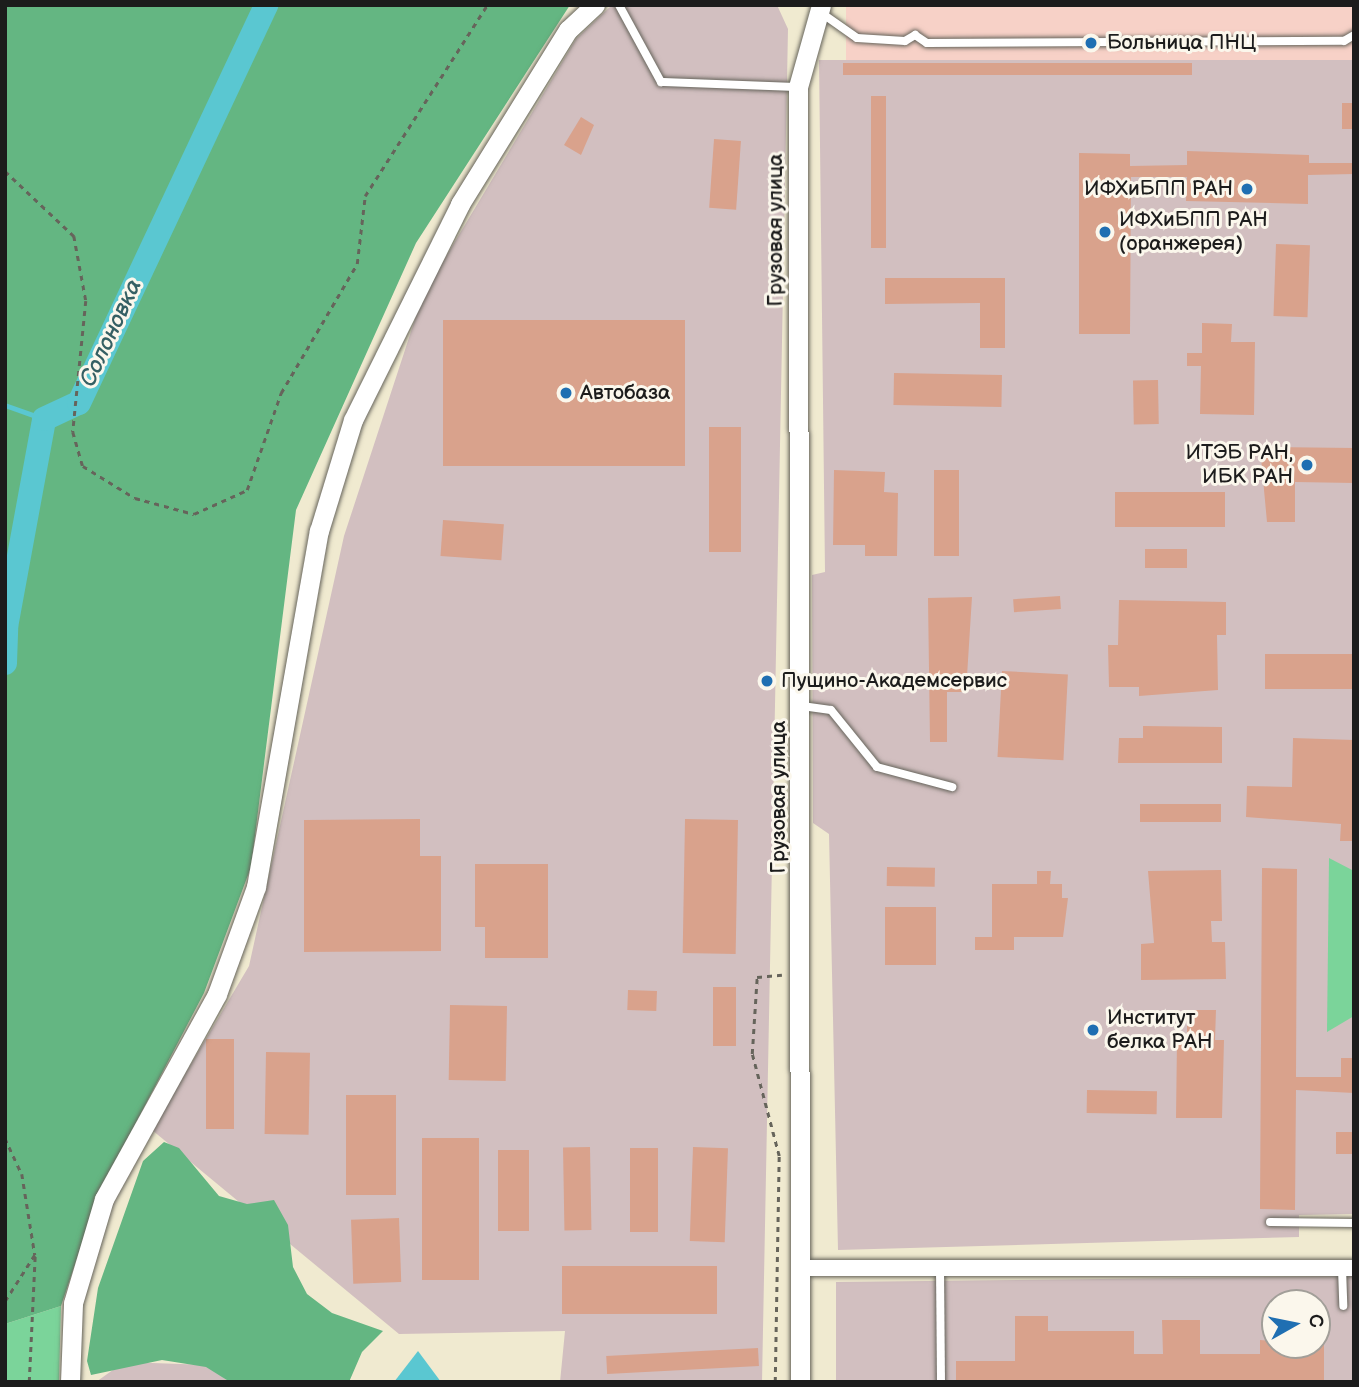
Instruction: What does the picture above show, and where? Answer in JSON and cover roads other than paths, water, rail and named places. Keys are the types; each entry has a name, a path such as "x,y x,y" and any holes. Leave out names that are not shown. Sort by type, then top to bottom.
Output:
{"street":[{"path":"70,1382 73,1303 104,1199 217,994 256,887 319,531 353,420 460,204 568,30 595,5"},
{"name":"Грузовая улица","path":"800,1382 803,973 798,87 820,8"},
{"path":"800,1268 1348,1268"}],"lane":[{"path":"619,5 661,82 798,87"},
{"path":"820,8 857,38 905,41 915,35 928,43 1344,41 1354,35"},
{"path":"802,706 831,710 877,767 952,787"},
{"path":"1270,1222 1354,1223"},
{"path":"940,1268 941,1382"},
{"path":"1343,1306 1348,1268"}],"water":[{"path":"418,1351 441,1382 394,1382"}],"waterway":[{"name":"Солоновка","path":"5,663 6,627 44,419 79,403 266,5"},
{"path":"5,405 44,419"}],"place":[{"name":"Больница ПНЦ","path":"1091,43"},
{"name":"ИФХиБПП РАН","path":"1247,189"},
{"name":"ИФХиБПП РАН (оранжерея)","path":"1105,232"},
{"name":"Автобаза","path":"566,393"},
{"name":"ИТЭБ РАН, ИБК РАН","path":"1307,465"},
{"name":"Пущино-Академсервис","path":"767,681"},
{"name":"Институт белка РАН","path":"1093,1030"}]}
